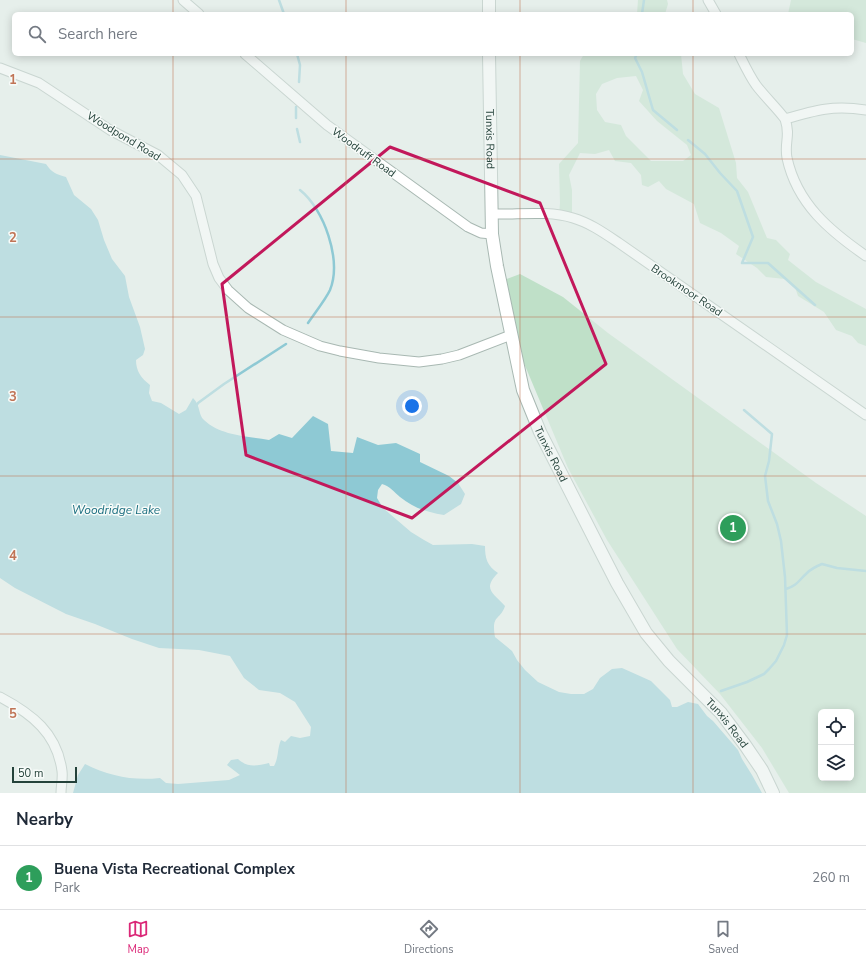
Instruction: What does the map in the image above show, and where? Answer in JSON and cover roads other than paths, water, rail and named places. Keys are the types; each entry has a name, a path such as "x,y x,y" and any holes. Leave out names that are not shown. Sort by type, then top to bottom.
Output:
{"street":[{"path":"183,0 197,12"},
{"path":"489,0 489,12"},
{"path":"708,0 715,12"},
{"name":"Woodruff Road","path":"247,56 333,130 468,227 481,233 492,234"},
{"name":"Tunxis Road","path":"489,56 492,234 522,390 617,583 646,633 656,646 721,713 757,764 774,793"},
{"path":"740,56 756,84 765,96 776,106 785,119 788,129 786,146 787,157 792,174 800,192 810,208 830,229 866,256"},
{"name":"Woodpond Road","path":"0,68 39,83 110,130 158,155 182,175 196,196 213,264 219,278 228,290 248,308 283,330 320,346 340,351 379,358 419,362 459,355 511,335"},
{"path":"785,119 814,110 829,108 841,107 866,110"},
{"name":"Brookmoor Road","path":"492,214 559,215 572,217 587,223 866,414"},
{"path":"0,697 19,707 44,728 57,752 62,773 61,793"}],"water":[{"name":"Woodridge Lake","path":"0,155 46,164 54,173 66,177 74,195 91,209 98,220 112,259 125,276 129,297 140,327 145,349 143,355 136,360 137,368 144,380 150,385 149,393 152,401 161,403 179,414 186,410 193,398 196,401 202,418 218,429 235,434 269,440 279,434 292,438 313,416 328,424 331,451 353,453 357,437 378,445 396,443 420,454 420,462 449,476 458,483 465,494 461,504 444,515 420,509 410,504 390,488 382,484 378,490 377,498 383,508 411,532 433,545 472,544 485,546 487,561 491,568 498,573 493,578 491,583 491,591 505,606 495,621 495,637 512,651 525,670 538,682 559,692 584,694 593,689 600,678 612,669 622,668 651,681 670,700 672,707 677,707 688,702 698,704 738,750 762,793 73,793 78,775 85,764 103,772 121,777 140,779 160,778 166,783 178,784 229,780 240,775 227,765 231,760 238,759 249,765 269,763 270,766 274,766 281,740 285,742 291,736 300,738 310,736 311,727 295,702 280,693 259,690 244,678 230,656 199,650 159,648 132,639 66,614 15,588 0,578"}],"waterway":[{"path":"279,0 283,12"},
{"path":"642,12 644,0"},
{"path":"298,56 300,65 299,82"},
{"path":"636,56 635,58 642,72 653,110 677,130"},
{"path":"296,107 296,118"},
{"path":"297,129 300,142"},
{"path":"688,140 705,154 737,191 753,237 742,263 768,263 815,305"},
{"path":"300,190 309,199 323,222 332,250 334,264 330,290 308,323"},
{"path":"196,406 224,384 286,344"},
{"path":"721,691 764,674 776,661 787,635 785,577 781,541 777,524 768,501 765,476 769,461 772,434 744,410"},
{"path":"786,589 790,588 810,570 822,564 837,568 866,571"}],"place":[{"name":"Buena Vista Recreational Complex","path":"733,528"}]}
